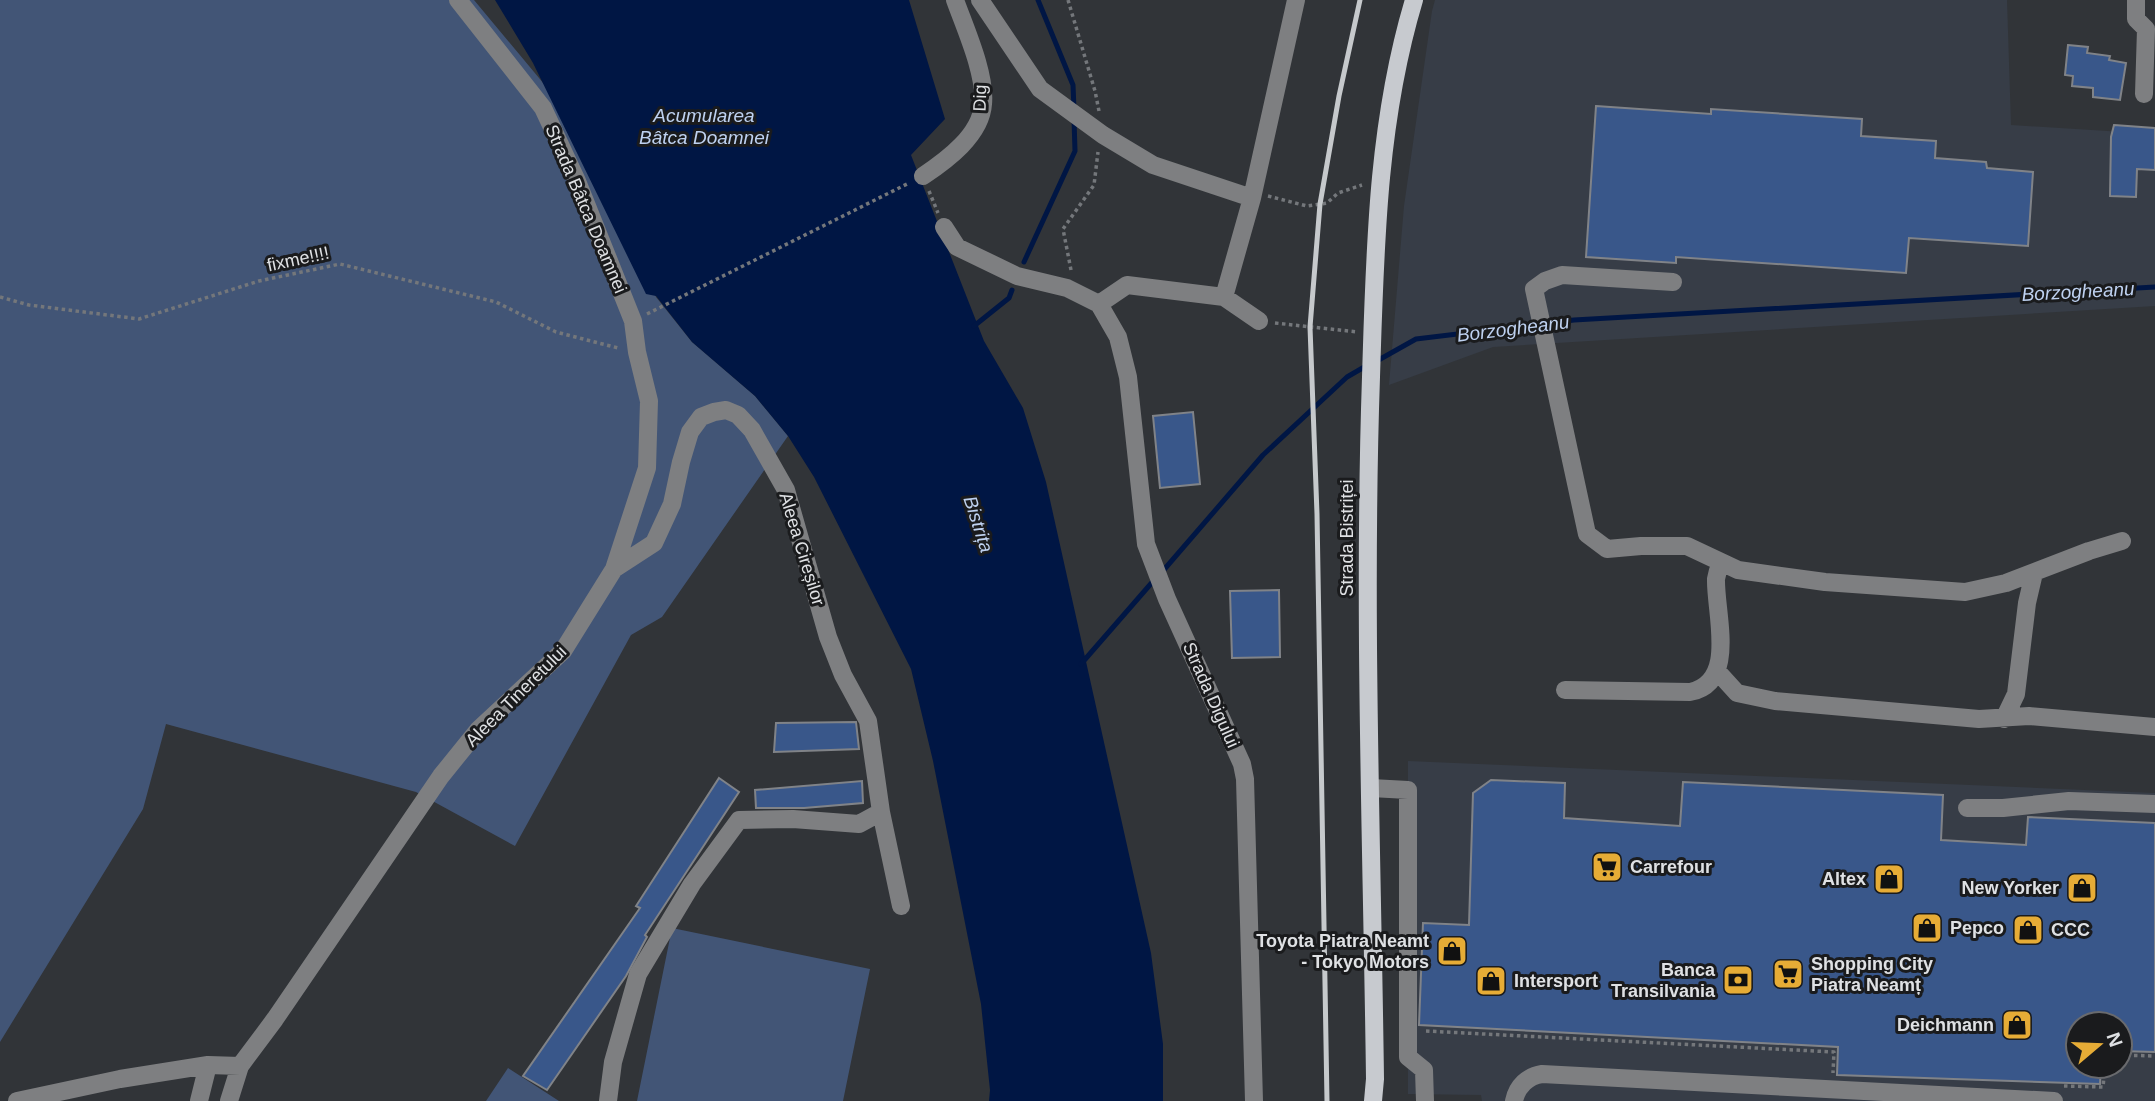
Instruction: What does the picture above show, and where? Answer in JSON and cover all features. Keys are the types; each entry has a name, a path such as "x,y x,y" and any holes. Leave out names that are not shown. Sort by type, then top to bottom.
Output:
{"main road":[{"name":"Strada Bistriței","path":"1373,1101 1375,1079 1367,562 1372,334 1380,180 1390,99 1401,44 1414,0"},
{"name":"Strada Bistriței","path":"1375,1079 1387,1101"}],"street":[{"name":"Strada Bâtca Doamnei","path":"458,0 543,108 577,181 633,321"},
{"name":"Dig","path":"923,176 941,165 971,135 983,104 981,77 954,0"},
{"path":"980,0 1040,89 1082,120 1153,165 1252,198"},
{"path":"1224,297 1252,198 1296,0"},
{"path":"2136,0 2136,19 2151,30 2144,94"},
{"path":"944,227 957,247 969,253 1017,276 1071,290 1099,304 1127,285 1224,297 1259,321"},
{"path":"1673,282 1562,275 1545,281 1534,289 1587,534 1607,549 1642,545 1687,547 1738,570 1825,582 1965,592 2006,583 2122,541"},
{"name":"Strada Digului","path":"1099,304 1118,337 1128,377 1146,544 1167,599 1242,765 1245,779 1254,1101"},
{"name":"Aleea Tineretului","path":"229,1101 240,1066 442,776 479,729 563,651 614,569 647,468 649,401 633,321"},
{"name":"Aleea Cireșilor","path":"614,569 654,543 672,504 690,432 701,417 726,411 738,415 752,430 786,490 828,637 843,675 868,721 881,812 901,906"},
{"path":"1565,690 1690,692 1701,690 1711,683 1717,671 1720,650 1716,577 1721,562"},
{"path":"2004,719 2016,694 2027,603 2034,573"},
{"path":"1717,671 1737,693 1775,701 1979,719 2029,716 2155,727"},
{"path":"1371,788 1408,790 1408,1057 1424,1070 1425,1101"},
{"path":"1967,808 2003,808 2069,801 2155,804"},
{"path":"608,1101 613,1062 638,974 692,884 739,820 793,819 859,824 881,812"},
{"path":"18,1101 120,1079 208,1065 240,1066"},
{"path":"199,1101 208,1065"},
{"path":"1514,1101 1515,1095 1525,1082 1532,1076 1542,1074 2058,1093"}],"path":[{"path":"1068,0 1095,91 1103,135 1098,149 1094,185 1063,229 1072,273 1071,290"},
{"path":"633,321 923,176 944,227"},
{"path":"1252,198 1269,196 1307,206 1327,203 1338,193 1380,180"},
{"name":"fixme!!!!","path":"0,296 29,305 139,319 259,281 340,264 496,302 556,332 638,352"},
{"path":"1259,321 1372,334"},
{"path":"1408,1030 1834,1052 1833,1077"},
{"path":"2134,1055 2155,1056"},
{"path":"2058,1093 2104,1087 2104,1080"}],"shaded area":[{"path":"0,0 474,0 554,96 656,297 692,342 755,396 788,436 662,617 631,635 515,846 416,792 166,724 143,809 0,1042"},
{"path":"1435,0 2007,0 2011,125 2155,134 2155,306 1493,347 1389,385 1404,206"},
{"name":"Shopping City Piatra Neamț","path":"1408,761 2155,793 2155,1101 1482,1101 1481,1095 1408,1094"},
{"path":"672,928 870,969 843,1101 637,1101"},
{"path":"508,1068 559,1101 486,1101"}],"water":[{"path":"495,0 909,0 945,119 911,155 984,341 1023,408 1046,482 1151,953 1163,1044 1163,1101 989,1101 981,1004 933,761 911,669 814,477 788,436 755,396 692,342 656,296 646,294 533,63"}],"building":[{"path":"2068,45 2088,47 2087,53 2110,56 2109,60 2126,63 2120,100 2093,97 2093,88 2072,86 2073,76 2065,75"},
{"path":"1596,106 1711,114 1711,109 1862,119 1861,136 1936,141 1935,158 1986,162 1987,168 2033,172 2028,246 1909,238 1906,273 1676,257 1676,263 1586,257"},
{"path":"2114,125 2155,128 2155,170 2137,169 2136,197 2110,196 2111,137"},
{"path":"1193,412 1200,484 1160,488 1153,416"},
{"path":"1279,590 1280,657 1232,658 1230,591"},
{"path":"856,722 859,749 774,752 776,723"},
{"path":"719,778 739,792 645,935 647,937 626,976 547,1090 523,1076 640,908 636,906"},
{"name":"Shopping City Piatra Neamț","path":"1491,780 1565,783 1564,818 1680,826 1683,782 1943,795 1941,840 2026,845 2028,817 2155,823 2155,1052 2134,1051 2134,1010 2064,1010 2064,1080 2100,1080 2100,1084 1837,1075 1838,1047 1419,1025 1423,923 1469,925 1473,793"},
{"path":"862,781 863,803 804,808 756,808 755,790"}],"waterway":[{"path":"1038,0 1073,85 1074,109"},
{"path":"1024,262 1075,151 1074,119"},
{"name":"Borzogheanu","path":"1375,362 1416,339 1574,320 2155,287"},
{"path":"974,326 1009,298 1012,290"},
{"name":"Borzogheanu","path":"1162,572 1263,455 1347,377 1366,366"},
{"name":"Borzogheanu","path":"1081,664 1155,579"}],"railway":[{"path":"1327,1101 1317,514 1310,327 1320,204 1339,96 1360,0"}],"place":[{"name":"Carrefour","path":"1607,867"},
{"name":"Altex","path":"1889,879"},
{"name":"New Yorker","path":"2082,888"},
{"name":"Pepco","path":"1927,928"},
{"name":"CCC","path":"2028,930"},
{"name":"Toyota Piatra Neamt - Tokyo Motors","path":"1452,951"},
{"name":"Shopping City Piatra Neamț","path":"1788,974"},
{"name":"Banca Transilvania","path":"1738,980"},
{"name":"Intersport","path":"1491,981"},
{"name":"Deichmann","path":"2017,1025"}],"water label":[{"name":"Acumularea Bâtca Doamnei","path":"704,126"},
{"name":"Bistrița","path":"979,524"}]}
